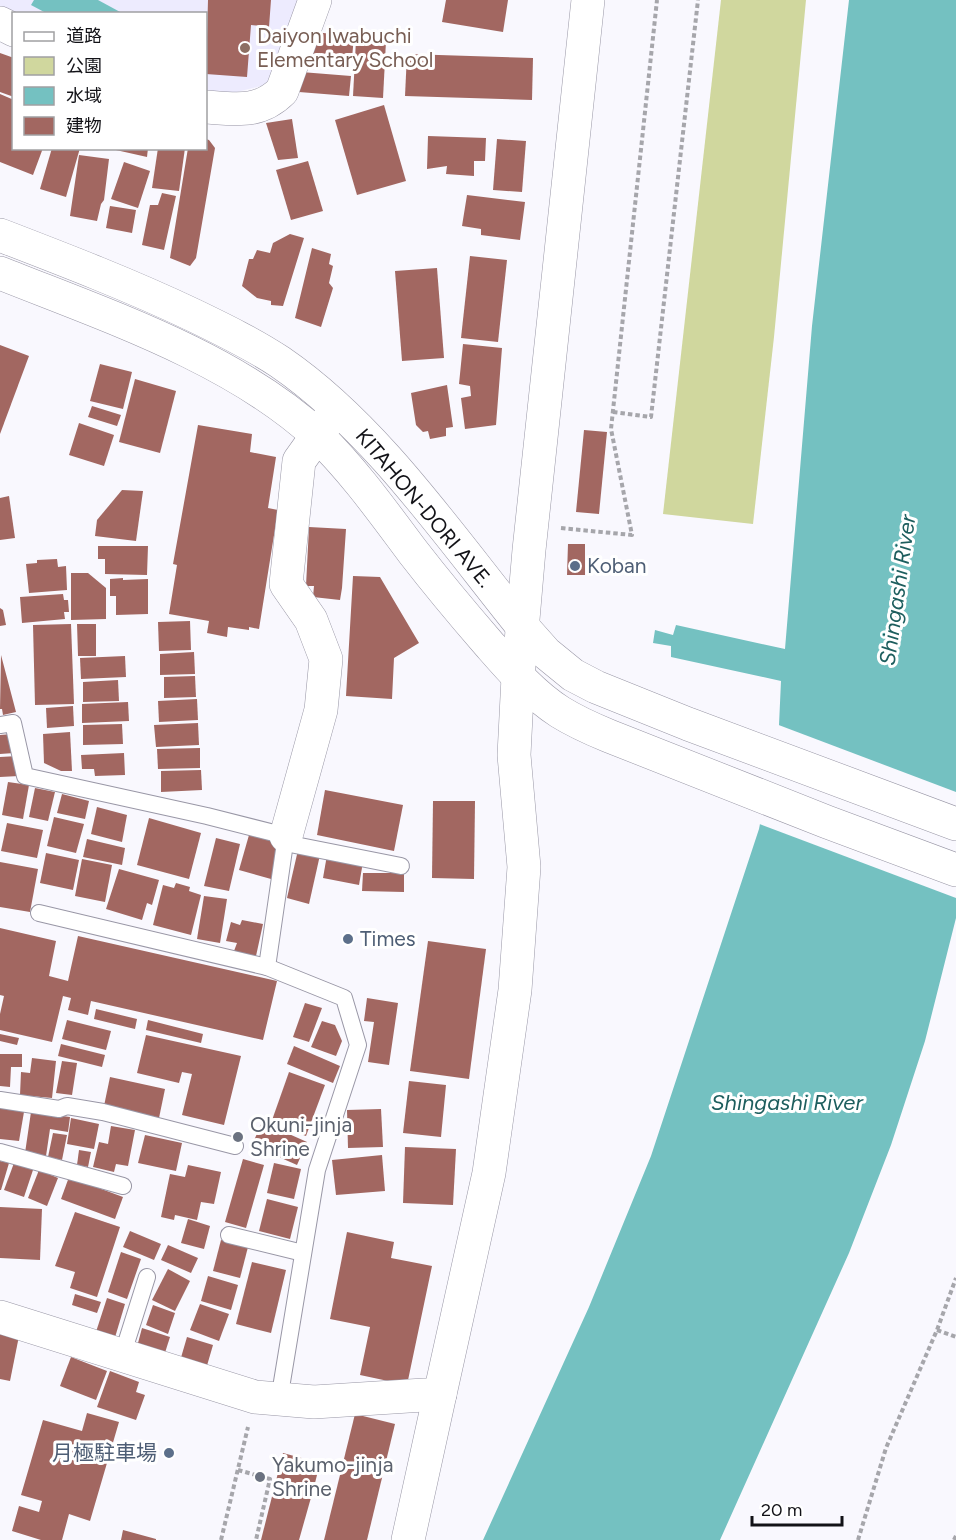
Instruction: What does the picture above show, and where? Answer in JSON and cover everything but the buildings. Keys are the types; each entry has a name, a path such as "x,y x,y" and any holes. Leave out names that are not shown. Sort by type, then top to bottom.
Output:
{"main road":[{"path":"207,107 250,110 274,99 282,91 315,0"},
{"path":"408,1540 489,1173 515,990 524,867 514,755 518,677 588,0"},
{"name":"KITAHON-DORI AVE.","path":"0,235 106,276 227,332 280,362 337,408 381,452 522,626 546,653 573,675 624,699 956,824"},
{"name":"KITAHON-DORI AVE.","path":"0,273 159,338 265,394 317,436 359,480 459,610 518,677 560,712 609,736 956,870"},
{"path":"286,840 321,710 326,659 311,620 286,584 299,461 337,408"},
{"path":"0,1317 267,1399 314,1402 440,1394"}],"lane":[{"path":"0,724 13,723 25,776 207,816 286,840 401,866"},
{"path":"267,967 286,840"},
{"path":"39,913 267,967 344,998 358,1045 317,1170 303,1253 267,1399"},
{"path":"0,1100 59,1109 67,1106 103,1112 235,1146"},
{"path":"0,1152 123,1186"},
{"path":"229,1235 303,1253"},
{"path":"122,1356 147,1277"}],"path":[{"path":"561,528 632,535 610,429 657,0"},
{"path":"613,412 651,417 698,0"},
{"path":"858,1540 886,1448 937,1330 956,1278"},
{"path":"937,1330 956,1337"},
{"path":"221,1540 238,1470 267,1399"},
{"path":"238,1470 270,1479 256,1540"},
{"path":"954,1540 956,1536"}],"shaded area":[{"name":"Daiyon Iwabuchi Elementary School","path":"0,0 300,0 273,83 212,98 207,98 207,12 12,14 0,8"}],"green space":[{"path":"721,0 806,0 774,337 753,524 663,514"}],"water":[{"path":"34,0 98,0 120,12 44,12 31,5"},
{"name":"Shingashi River","path":"849,0 956,0 956,918 925,1041 891,1145 849,1253 720,1540 483,1540 589,1307 651,1156 759,829 779,725 781,681 671,657 671,646 653,643 655,630 673,635 676,625 785,649 812,326"}],"pier":[{"path":"776,724 956,792 956,898 757,823"}],"place":[{"name":"Daiyon Iwabuchi Elementary School","path":"245,48"},
{"name":"Koban","path":"575,566"},
{"name":"Times","path":"348,939"},
{"name":"Okuni-jinja Shrine","path":"238,1137"},
{"name":"月極駐車場","path":"169,1453"},
{"name":"Yakumo-jinja Shrine","path":"260,1477"}]}
